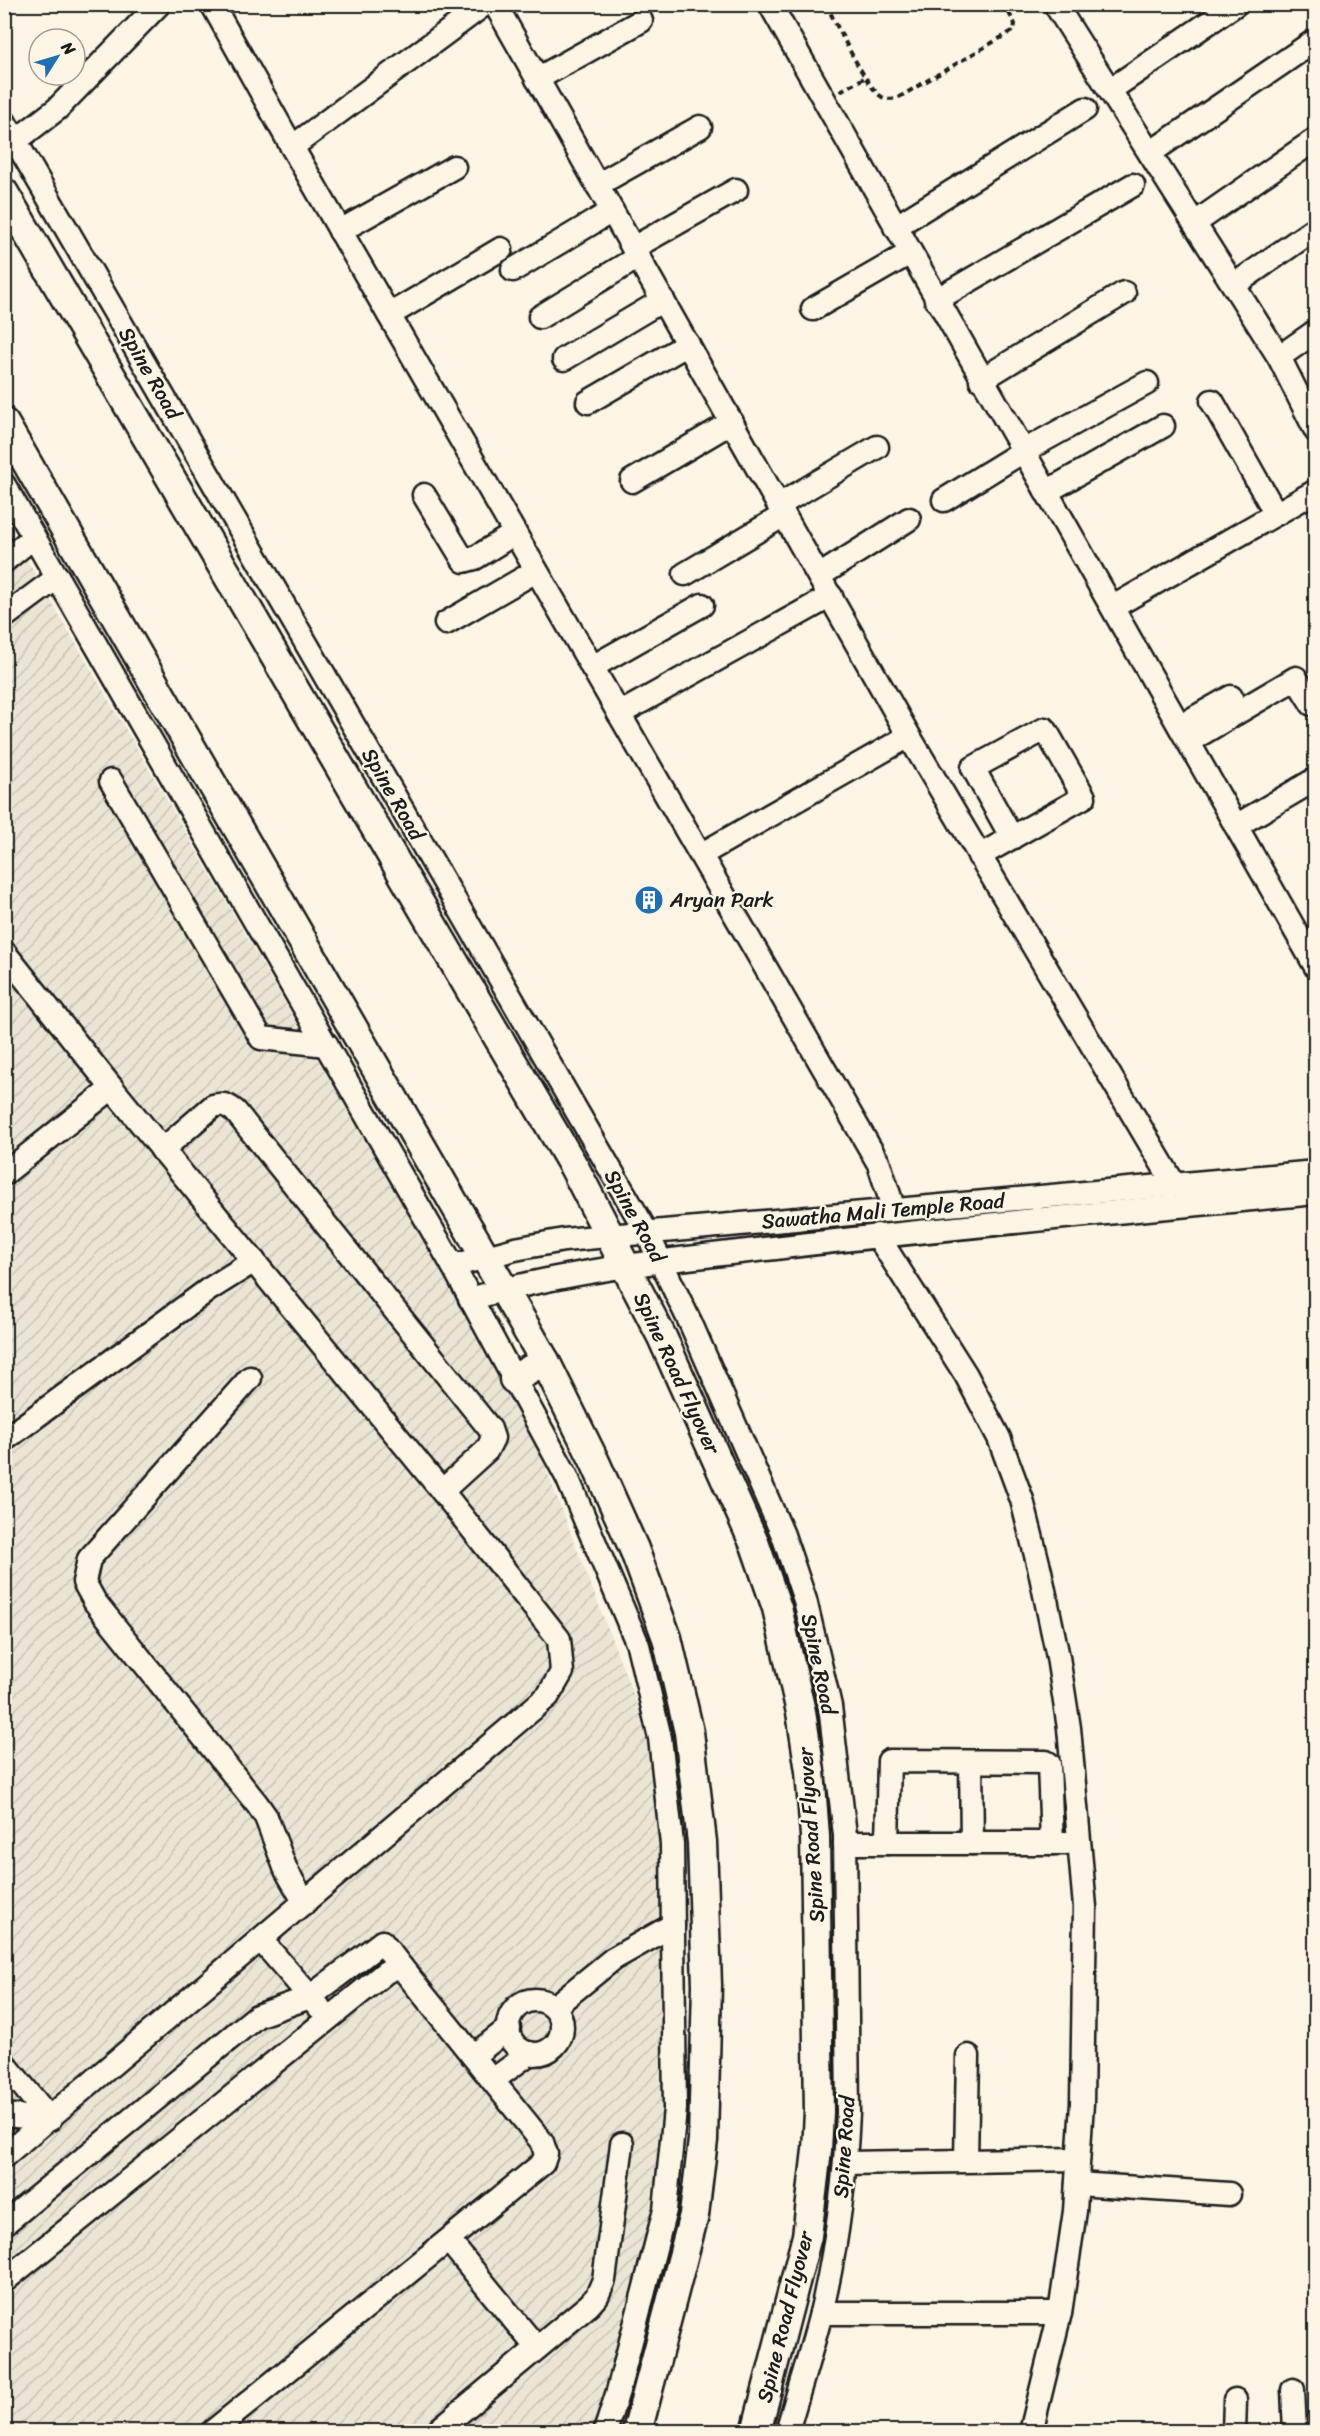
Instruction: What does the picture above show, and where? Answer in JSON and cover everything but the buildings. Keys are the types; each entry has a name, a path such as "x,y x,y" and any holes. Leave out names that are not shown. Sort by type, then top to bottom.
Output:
{"main road":[{"name":"Spine Road","path":"4,193 574,1167 625,1267"},
{"path":"4,423 505,1288 545,1361 595,1462 634,1549 667,1638 689,1732 702,1842 707,1985 705,2109 694,2215 637,2432"},
{"name":"Spine Road Flyover","path":"625,1267 662,1337 755,1545 777,1608 801,1712 810,1771 815,1836 819,2112 817,2150 807,2236 756,2432"},
{"path":"514,1379 545,1361"}],"street":[{"path":"8,137 57,110 159,4"},
{"path":"212,4 340,231 702,854 879,1164 894,1210"},
{"path":"292,147 485,4"},
{"path":"495,4 909,736 1174,1184"},
{"path":"770,4 981,380 1185,733 1316,967"},
{"path":"1055,4 1279,357 1316,431"},
{"path":"1110,90 1236,4"},
{"path":"537,80 640,21"},
{"path":"1150,153 1316,40"},
{"path":"895,228 1085,109"},
{"path":"597,185 700,127"},
{"name":"Spine Road","path":"8,137 646,1231 662,1261 783,1535 805,1600 830,1706 839,1768 845,1843 848,2102 845,2163 836,2241 821,2313 787,2432"},
{"path":"1195,223 1316,139"},
{"path":"340,231 454,167"},
{"path":"936,300 1133,185"},
{"path":"540,316 635,252 736,190"},
{"path":"513,270 612,211"},
{"path":"1234,285 1316,228"},
{"path":"389,315 501,249"},
{"path":"813,309 910,253"},
{"path":"981,380 1124,293"},
{"path":"564,359 663,300"},
{"path":"1279,357 1316,331"},
{"path":"588,402 688,344"},
{"path":"944,500 1022,452 1147,383"},
{"path":"1212,401 1276,514"},
{"path":"632,481 732,422"},
{"path":"1046,492 1163,426"},
{"path":"685,574 877,447"},
{"path":"4,485 453,1266 567,1477 638,1645 660,1738 672,1844 675,2109 665,2210 621,2380 605,2432"},
{"path":"1113,607 1316,491"},
{"path":"424,495 464,561 475,558 515,534"},
{"path":"819,576 909,519"},
{"path":"4,561 34,537"},
{"path":"446,623 536,571"},
{"path":"4,618 58,578"},
{"path":"619,714 831,596"},
{"path":"592,667 702,604"},
{"path":"1185,733 1296,678 1312,704"},
{"path":"1185,733 1231,697"},
{"path":"979,856 1012,838 1084,797 1045,729 973,768 1012,838"},
{"path":"702,854 909,736"},
{"path":"1236,826 1316,779"},
{"path":"111,781 261,1038 327,1045"},
{"path":"4,952 162,1150 442,1491 559,1639 562,1672 548,1696 4,2156"},
{"path":"4,1174 112,1088"},
{"path":"162,1150 213,1106 227,1105 235,1111 490,1429 493,1438 487,1450 442,1491"},
{"name":"Sawatha Mali Temple Road","path":"453,1266 564,1240 609,1235 1316,1172"},
{"name":"Sawatha Mali Temple Road","path":"470,1299 505,1288 662,1261 878,1235 1316,1193"},
{"path":"878,1235 966,1375 999,1438 1022,1500 1058,1657 1069,1728 1085,1907 1082,2103 1077,2184 1060,2313 1031,2432"},
{"path":"4,1440 208,1290 254,1261"},
{"path":"250,1378 89,1559 84,1582 95,1602 266,1817 286,1870 305,1902"},
{"path":"887,1843 889,1761 1046,1762 1049,1764 1052,1843"},
{"path":"970,1762 972,1843"},
{"path":"845,1843 1080,1844"},
{"path":"554,2007 613,1959 673,1925"},
{"path":"261,1940 329,2019"},
{"path":"4,2224 257,2016 310,1997 382,1942 542,2142 546,2154 543,2163 212,2432"},
{"path":"4,2282 387,1972 395,1968 402,1968"},
{"path":"493,2080 530,2053 547,2051 559,2039 562,2022 554,2007 538,2000 521,2004 510,2019 508,2028 515,2044 530,2053"},
{"path":"473,2056 508,2028"},
{"path":"966,2160 968,2056"},
{"path":"4,2063 50,2119"},
{"path":"4,2115 50,2119"},
{"path":"441,2428 597,2296 604,2280 622,2144"},
{"path":"845,2163 1078,2159"},
{"path":"1077,2184 1229,2194"},
{"path":"449,2241 537,2348"},
{"path":"821,2313 1060,2313"},
{"path":"1293,2390 1295,2432"},
{"path":"1234,2432 1235,2400"}],"path":[{"path":"826,4 866,77 884,98 901,96 1014,30 1015,24 1004,4"},
{"path":"823,100 866,77"}],"shaded area":[{"path":"4,520 525,1415 656,1753 678,2134 594,2431 5,2431"}],"place":[{"name":"Aryan Park","path":"649,900"}]}
